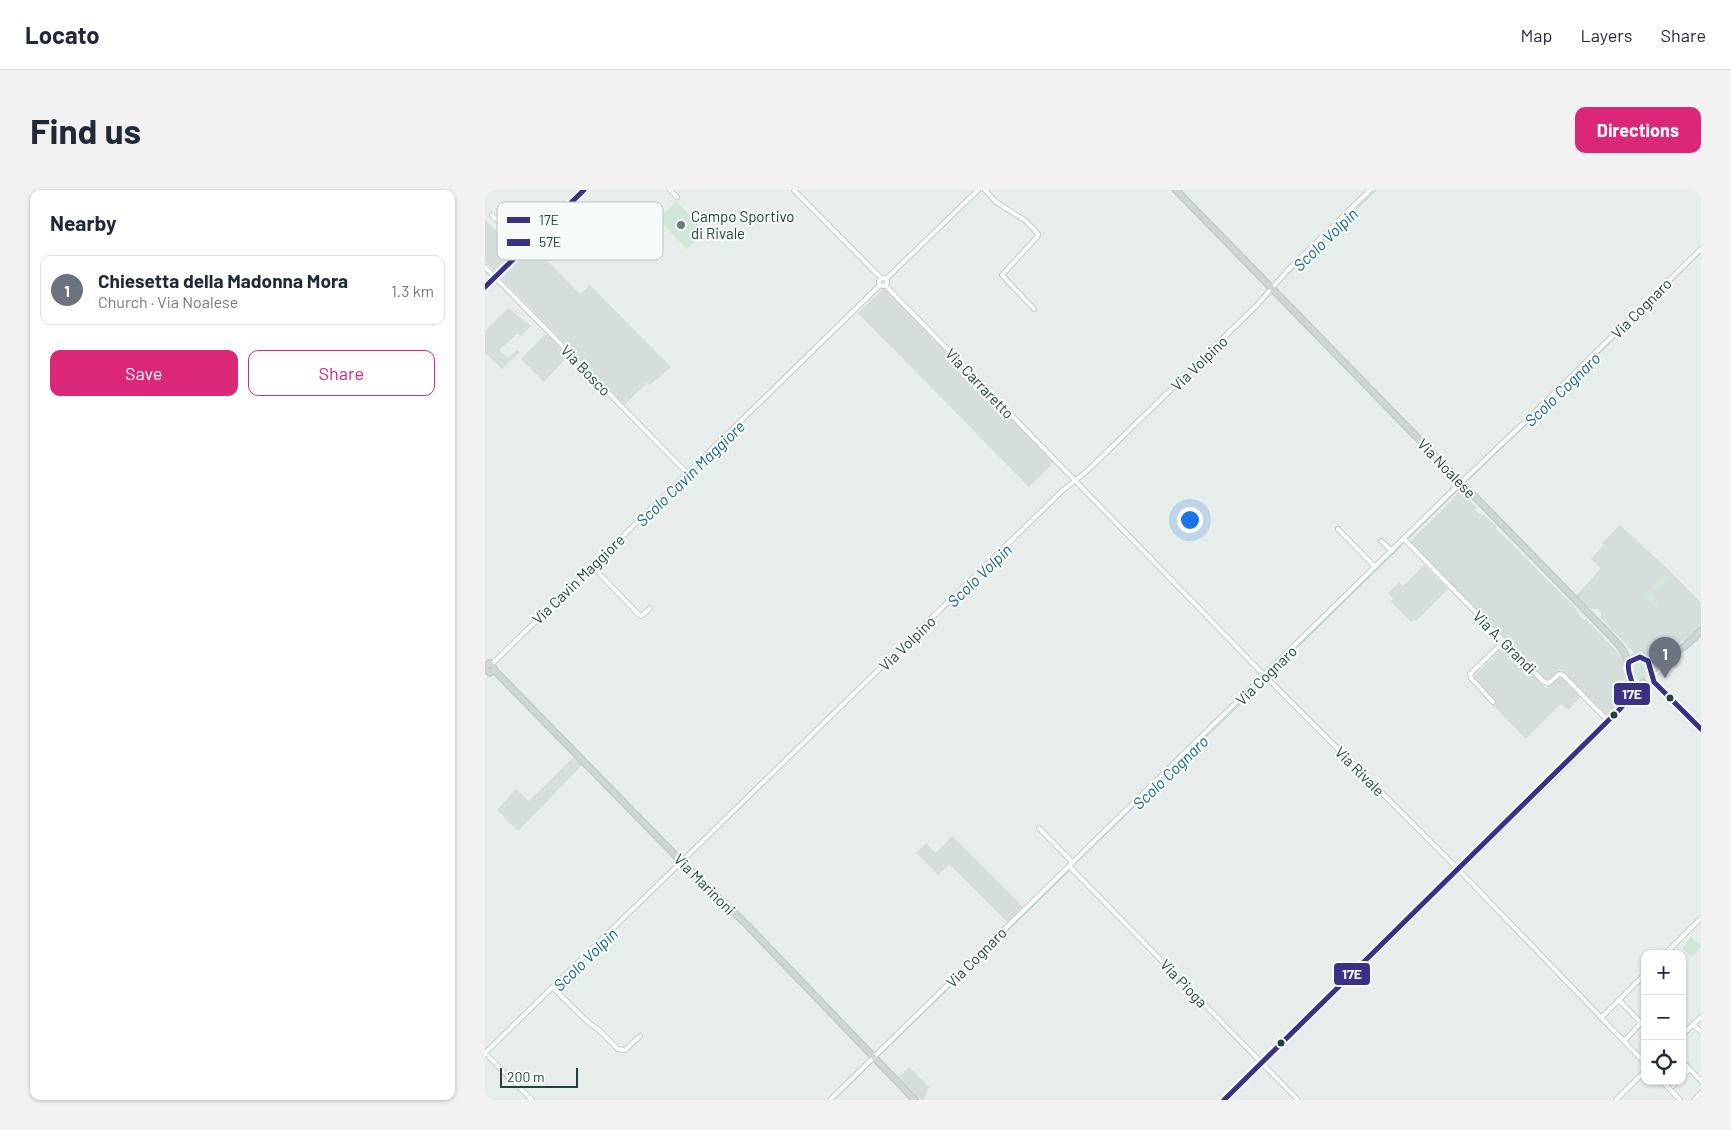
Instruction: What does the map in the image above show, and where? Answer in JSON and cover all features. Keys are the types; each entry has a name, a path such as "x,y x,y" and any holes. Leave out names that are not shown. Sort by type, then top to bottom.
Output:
{"main road":[{"name":"Via Noalese","path":"1176,190 1621,648 1634,656 1648,660"},
{"path":"1224,1100 1459,871 1609,721 1665,659 1685,646 1701,631"},
{"name":"Via Noalese","path":"1621,648 1628,661 1627,672 1633,686 1629,699"},
{"path":"1628,666 1632,660 1639,657"},
{"path":"1648,660 1656,662 1665,659"},
{"path":"1648,660 1652,665 1655,682 1701,728"},
{"name":"Via Marinoni","path":"486,666 490,673 494,670 749,928 915,1100"},
{"path":"1630,677 1635,681 1652,684 1662,690"}],"street":[{"path":"572,202 584,190"},
{"path":"670,190 677,197"},
{"path":"795,190 881,278 886,279"},
{"path":"881,278 879,281 880,285 885,285 886,279 977,190"},
{"path":"985,190 996,202 1025,221 1038,234 1002,275 1034,309"},
{"name":"Via Volpino","path":"485,1053 1062,491 1077,481 1093,466 1263,299 1271,288 1370,190"},
{"path":"492,216 497,221"},
{"name":"Via Cognaro","path":"830,1100 1701,249"},
{"path":"485,287 513,260"},
{"name":"Via Bosco","path":"485,267 687,474"},
{"name":"Via Cavin Maggiore","path":"486,666 593,567 880,285"},
{"name":"Via Carraretto","path":"885,285 1077,481"},
{"name":"Via Rivale","path":"1077,481 1265,676 1459,871 1641,1059"},
{"path":"1338,529 1375,567"},
{"name":"Via A. Grandi","path":"1404,539 1546,683 1559,674 1563,675 1609,721"},
{"path":"1381,540 1392,551"},
{"path":"593,567 640,616 650,608"},
{"path":"1493,702 1471,678 1470,674 1504,641"},
{"name":"Via Pioga","path":"1039,828 1072,865 1298,1100"},
{"path":"1669,950 1700,919"},
{"path":"1601,1018 1641,978"},
{"path":"553,988 618,1049 625,1050 640,1036"},
{"path":"1619,1000 1641,1023 1624,1041"},
{"path":"1686,1031 1701,1017"},
{"path":"1693,1024 1701,1032"},
{"path":"485,1053 532,1100"},
{"path":"1686,1065 1701,1081"},
{"path":"1686,1072 1690,1069"},
{"path":"1616,1100 1641,1075"},
{"path":"1666,1085 1680,1100"},
{"path":"1694,1100 1701,1093"}],"shaded area":[{"path":"485,220 497,232 497,260 509,260 496,272 485,262"},
{"path":"519,260 547,260 580,294 590,285 671,367 650,385 647,383 624,405 501,278"},
{"path":"884,288 1055,461 1029,487 858,313"},
{"path":"508,308 531,326 521,336 517,334 500,349 508,358 517,350 520,352 502,369 485,353 485,331"},
{"path":"546,335 568,356 544,382 521,359"},
{"path":"1459,491 1476,507 1475,509 1479,514 1484,515 1497,527 1496,529 1576,609 1583,620 1586,619 1625,660 1626,673 1630,682 1630,693 1609,716 1605,716 1560,669 1549,680 1546,680 1414,548 1410,541"},
{"path":"1620,525 1669,570 1701,603 1701,626 1684,642 1682,641 1659,660 1652,661 1636,655 1601,618 1601,612 1598,609 1591,609 1576,596 1601,568 1591,559 1603,545 1602,543"},
{"path":"1424,565 1448,589 1416,621 1411,622 1391,602 1393,598 1388,593 1399,582 1403,586"},
{"path":"1504,646 1546,688 1557,677 1563,677 1582,696 1568,710 1561,704 1526,739 1493,705 1496,702 1472,678"},
{"path":"575,756 583,764 518,831 497,810 516,789 529,801"},
{"path":"952,836 1023,907 1008,923 949,864 938,875 916,853 926,843 936,853"},
{"path":"909,1067 929,1087 924,1100 921,1100 899,1077"}],"green space":[{"name":"Campo Sportivo di Rivale","path":"676,201 704,231 687,249 663,224 663,214"},
{"path":"1664,574 1669,577 1654,592 1650,588"},
{"path":"1648,589 1656,597 1654,599 1660,605 1656,609 1643,595"},
{"path":"1640,660 1647,663 1650,670 1647,677 1640,680 1633,677 1630,670 1633,663"},
{"path":"1691,937 1701,946 1692,957 1682,948"}],"waterway":[{"path":"576,202 588,190"},
{"name":"Scolo Cavin Maggiore","path":"890,278 981,190"},
{"name":"Scolo Volpin","path":"1281,281 1376,190"},
{"name":"Scolo Cognaro","path":"1660,293 1701,253"},
{"path":"498,278 516,260"},
{"path":"485,291 495,280"},
{"name":"Scolo Cavin Maggiore","path":"637,525 880,288"},
{"name":"Scolo Volpin","path":"1078,481 1253,313 1271,291"},
{"name":"Scolo Cognaro","path":"1465,483 1658,295"},
{"name":"Scolo Cognaro","path":"1409,538 1458,490"},
{"name":"Scolo Volpin","path":"853,697 1065,491"},
{"name":"Scolo Cognaro","path":"1269,675 1402,545"},
{"path":"1655,678 1686,648"},
{"name":"Scolo Cognaro","path":"1073,866 1266,679"},
{"path":"1605,728 1649,685"},
{"name":"Scolo Cognaro","path":"878,1057 1070,870"},
{"name":"Scolo Volpin","path":"555,987 631,913"},
{"name":"Scolo Volpin","path":"489,1052 553,990"},
{"path":"1698,1023 1701,1020"},
{"path":"1686,1034 1692,1028"},
{"name":"Scolo Cognaro","path":"834,1100 872,1063"},
{"path":"1626,1093 1641,1078"}],"transit line":[{"name":"57E","path":"572,202 584,190"},
{"name":"57E","path":"485,287 513,260"},
{"name":"17E","path":"1224,1100 1620,709 1630,697 1633,689 1628,670 1629,662 1640,657 1648,661 1654,682 1701,729"}],"place":[{"name":"Campo Sportivo di Rivale","path":"681,225"},
{"name":"Chiesetta della Madonna Mora","path":"1665,678"}]}
